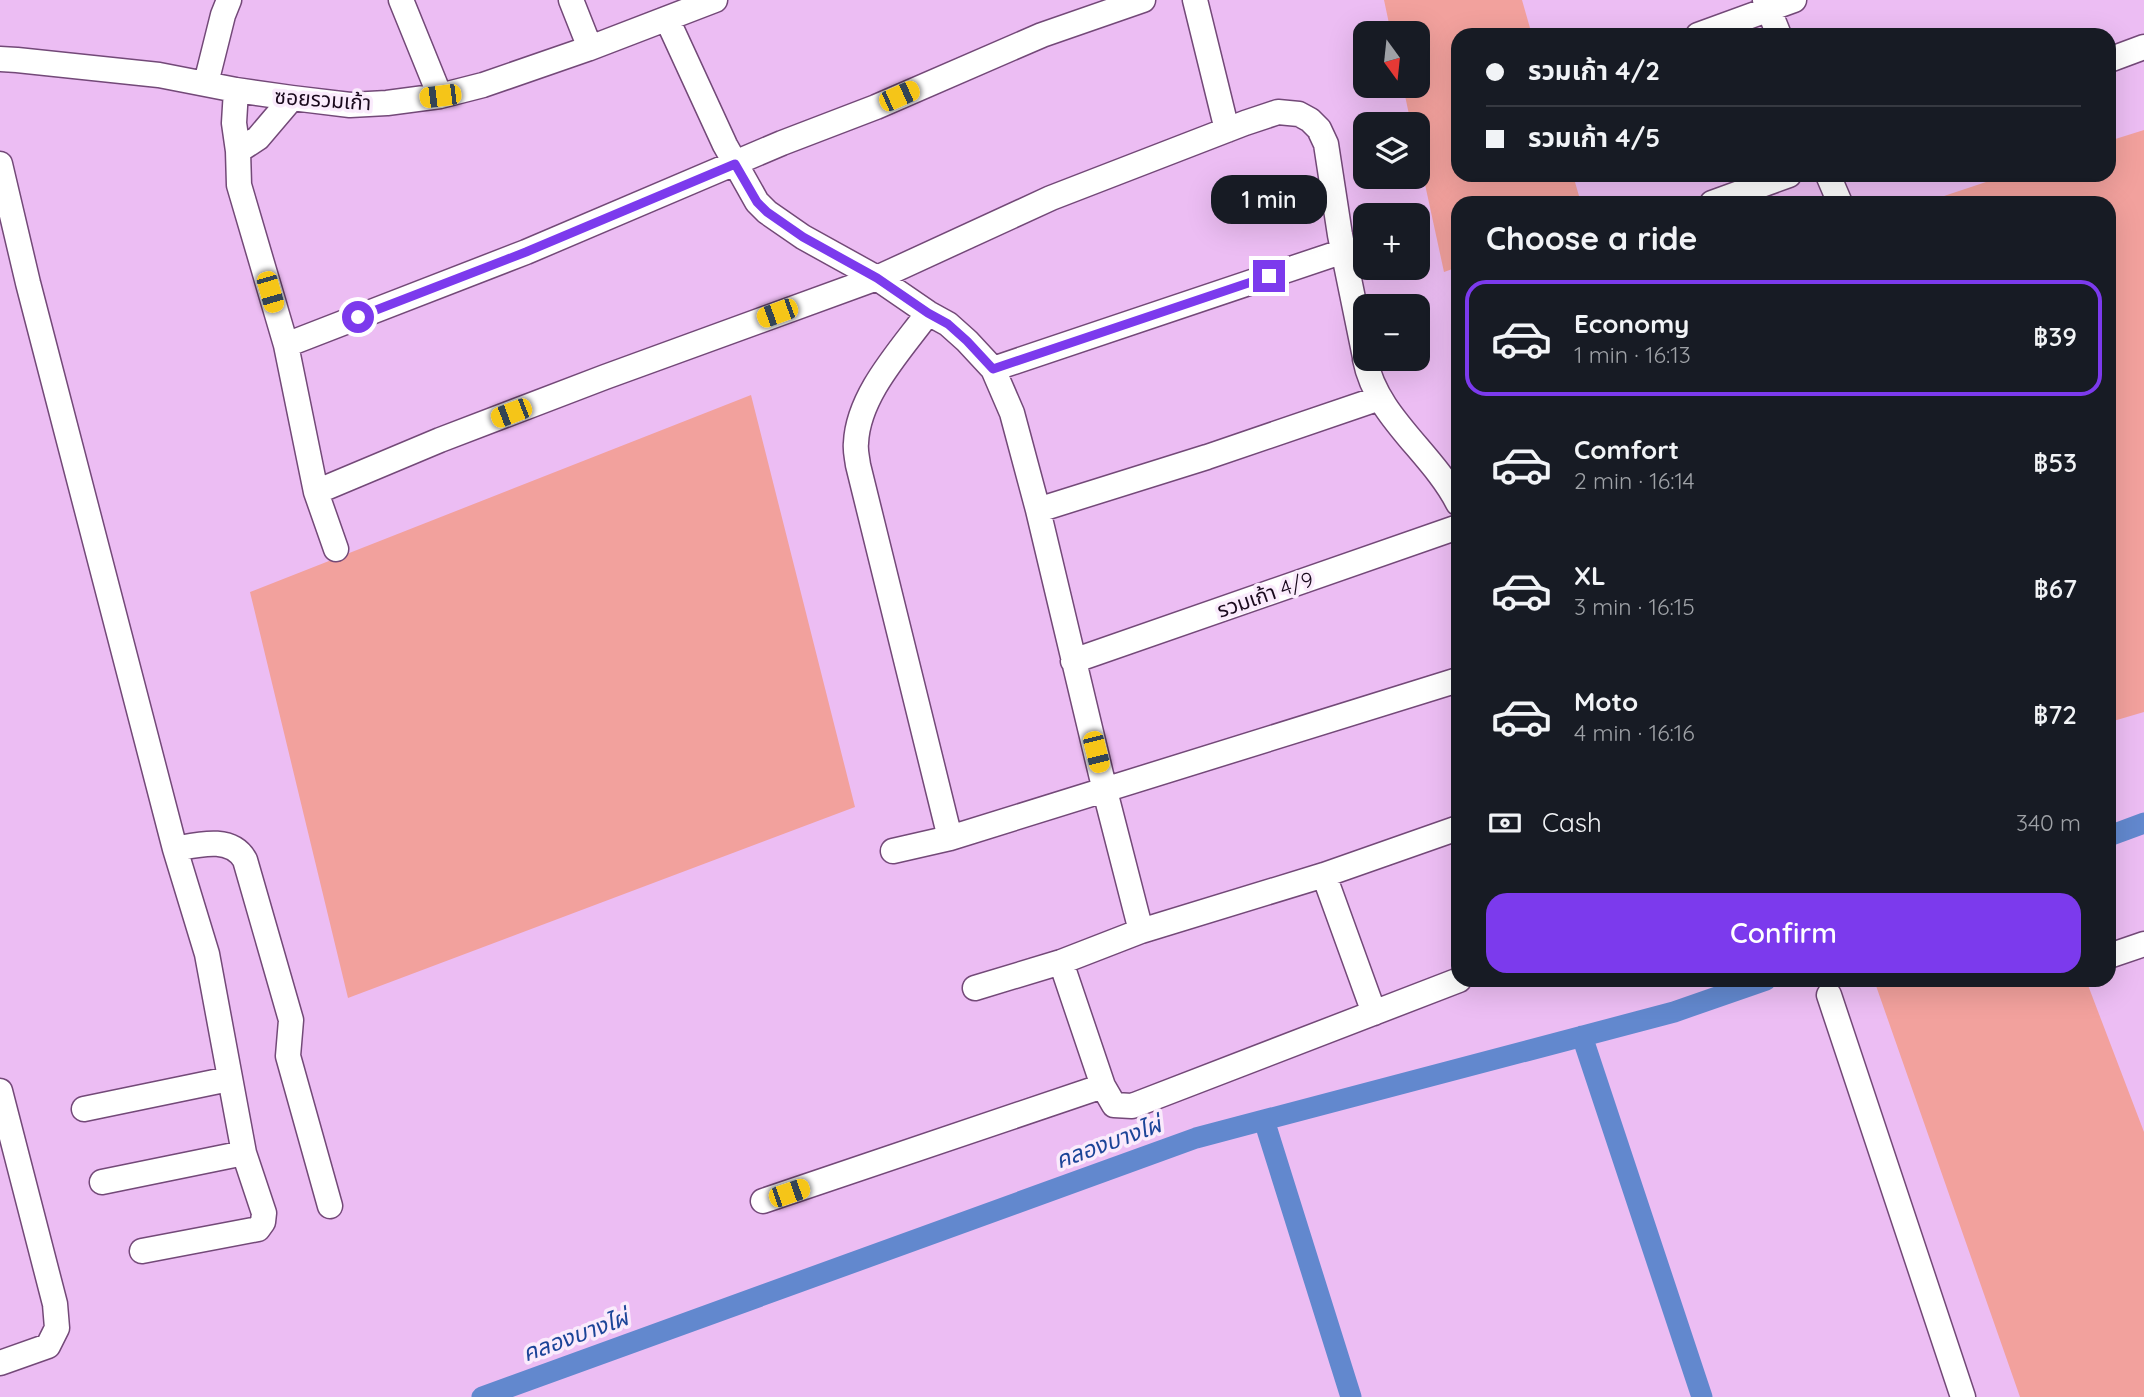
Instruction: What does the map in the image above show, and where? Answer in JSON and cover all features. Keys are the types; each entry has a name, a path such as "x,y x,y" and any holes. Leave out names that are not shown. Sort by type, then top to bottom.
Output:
{"street":[{"path":"206,83 229,0"},
{"path":"401,0 440,96"},
{"path":"571,0 590,48"},
{"name":"ซอยรวมเก้า","path":"0,60 159,75 236,90 350,105 387,103 440,96 483,85 715,0"},
{"path":"286,345 526,252 1042,35 1143,0"},
{"path":"1195,0 1227,130"},
{"path":"1714,28 1767,5 1794,0"},
{"path":"1767,5 1776,28"},
{"path":"667,19 735,164 757,202 803,237 877,278 948,324 993,369 1012,413 1038,510 1141,931"},
{"path":"2116,57 2144,47"},
{"path":"236,90 233,123 238,151 239,186 286,345 316,492 336,549"},
{"path":"238,151 258,138 292,98"},
{"path":"316,492 604,376 877,278 1051,198 1278,112 1299,114 1310,120 1319,129 1326,144 1353,297"},
{"path":"0,164 28,283 174,849 207,954 244,1153 264,1213 261,1227 142,1251"},
{"path":"1731,196 1770,182"},
{"path":"993,369 1344,251"},
{"path":"928,313 869,394 859,420 855,444 950,838"},
{"path":"1369,371 1380,398 1451,492"},
{"path":"1038,510 1207,457 1380,398"},
{"name":"รวมเก้า 4/9","path":"1073,661 1451,529"},
{"path":"893,851 950,838 1451,682"},
{"path":"975,988 1061,962 1141,931 1324,875 1451,830"},
{"path":"174,849 209,844 227,845 238,851 245,860 291,1020 288,1056 330,1206"},
{"path":"1324,875 1374,1013"},
{"path":"2116,954 2144,944"},
{"path":"1061,962 1103,1086 1114,1105 1132,1106 1451,983"},
{"path":"1829,995 1964,1397"},
{"path":"84,1109 229,1079"},
{"path":"763,1201 1103,1086"},
{"path":"0,1091 55,1304 57,1328 48,1346 0,1363"},
{"path":"102,1182 244,1153"}],"shaded area":[{"path":"1384,0 1522,0 1530,28 1451,28 1451,182 1575,182 1579,196 1451,196 1451,270 1444,272 1426,189 1430,189 1430,112 1408,112 1406,98 1430,98 1430,21 1388,21"},
{"path":"2144,130 2144,712 2116,720 2116,196 1944,196 1986,182 2116,182 2116,139"},
{"path":"751,395 855,807 348,998 250,592"},
{"path":"1876,987 2089,987 2144,1132 2144,1397 2020,1397"}],"waterway":[{"name":"คลองบางไผ่","path":"2116,833 2144,823"},
{"name":"คลองบางไผ่","path":"482,1397 1196,1138 1674,1012 1746,987"},
{"path":"1582,1036 1702,1397"},
{"path":"1264,1120 1351,1397"}],"route":[{"path":"358,317 526,252 735,164 757,202 767,212 803,237 877,278 948,324 993,369 1269,276"}]}
